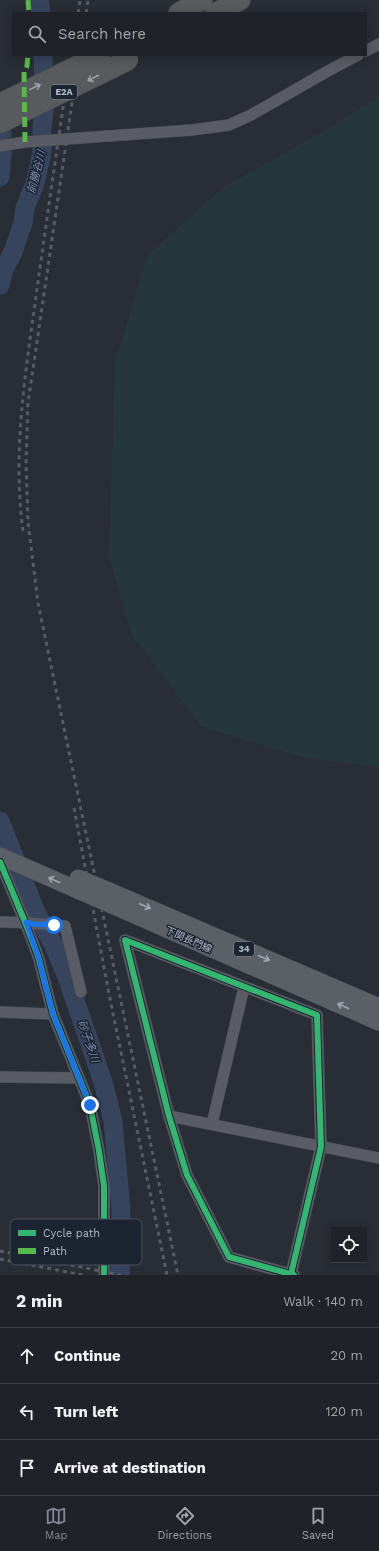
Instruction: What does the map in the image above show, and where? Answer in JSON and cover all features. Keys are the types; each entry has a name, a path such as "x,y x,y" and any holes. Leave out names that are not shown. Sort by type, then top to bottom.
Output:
{"highway":[{"path":"181,12 202,0"},
{"path":"218,12 240,0"},
{"name":"E2A","path":"0,104 98,56"},
{"name":"E2A","path":"0,123 133,58"}],"main road":[{"name":"下関長門線","path":"0,843 25,861 79,885 379,1008"},
{"name":"下関長門線","path":"0,856 25,861"},
{"name":"下関長門線","path":"110,898 379,1022"}],"street":[{"path":"367,50 379,44"},
{"path":"0,146 33,141 192,130 229,125 251,115 356,56"},
{"path":"0,862 29,923 53,1014 90,1105 104,1186 104,1219"},
{"path":"0,884 12,890"},
{"path":"0,922 64,926 82,992"},
{"path":"125,940 317,1014 320,1147 292,1274 271,1272 228,1257 187,1175 169,1116 125,940"},
{"path":"212,1124 244,986"},
{"path":"0,1012 53,1014"},
{"path":"0,1077 78,1078"},
{"path":"169,1116 379,1158"}],"shaded area":[{"path":"379,97 379,767 301,757 201,726 132,635 109,557 115,363 148,254 224,187 322,132"}],"waterway":[{"name":"前勝谷川","path":"39,0 41,12"},
{"name":"前勝谷川","path":"0,285 4,269 13,252 23,223 25,208 35,183 42,153 42,127 45,104 43,56"},
{"name":"砂子多川","path":"0,118 2,140 0,177"},
{"name":"砂子多川","path":"0,821 35,910 54,946 67,977 103,1082 113,1121 121,1219"},
{"name":"砂子多川","path":"120,1265 120,1275"}],"railway":[{"path":"78,12 80,0"},
{"path":"86,12 88,0"},
{"path":"23,531 19,471 25,380 71,56"},
{"path":"79,56 28,403 26,463 28,522 38,603 178,1275"},
{"path":"74,808 109,994 167,1275"},
{"path":"0,1251 10,1253"},
{"path":"0,1259 10,1261"},
{"path":"31,1265 83,1275"},
{"path":"71,1265 121,1275"}],"marked path":[{"path":"28,0 29,12"},
{"path":"25,142 24,72 27,66 28,56"}],"cycle path":[{"path":"0,862 38,956 53,1014 90,1105 104,1186 104,1219"},
{"path":"291,1274 321,1147 317,1015 125,940 169,1116 187,1175 229,1257 294,1275"},
{"path":"104,1265 104,1275"}],"route":[{"path":"54,925 33,924 26,922 38,956 53,1014 90,1105"}]}
